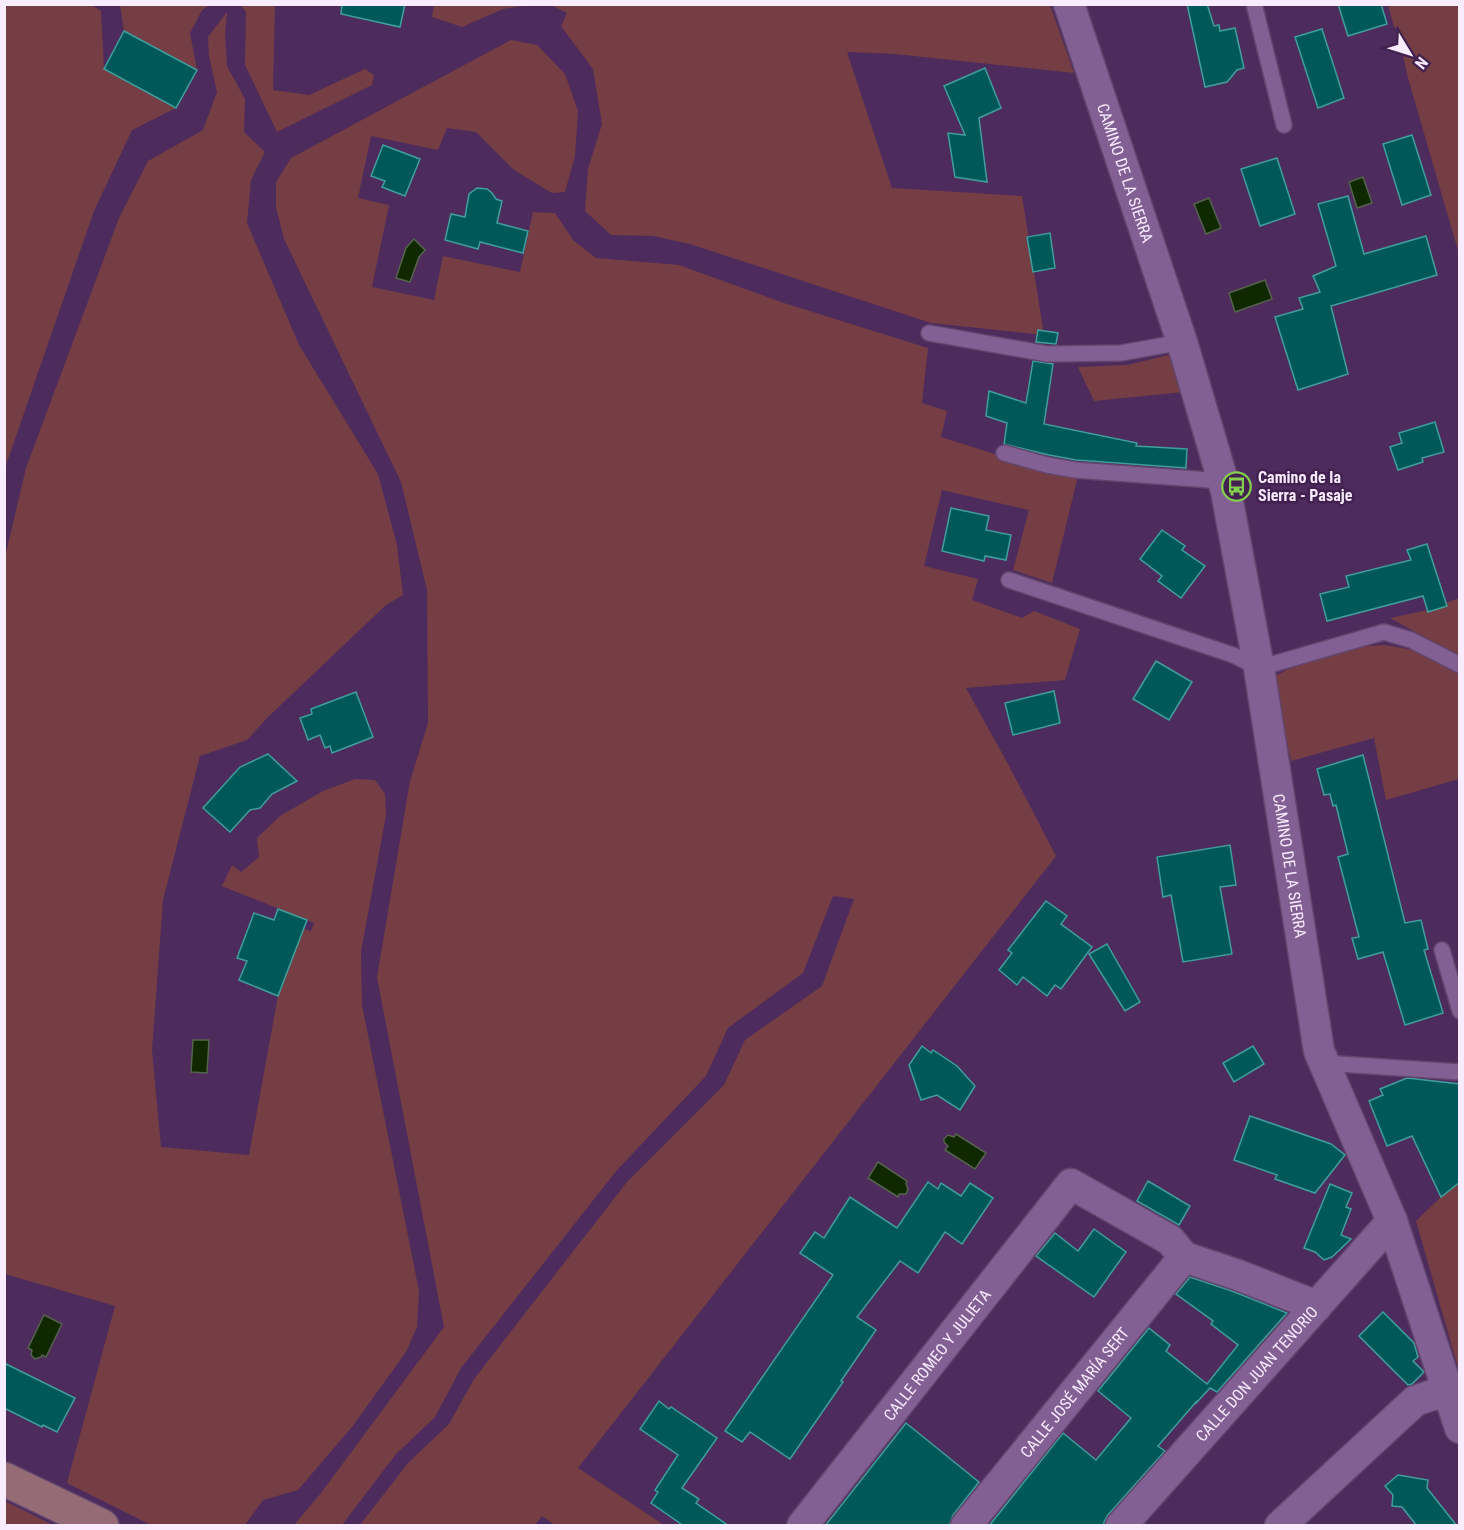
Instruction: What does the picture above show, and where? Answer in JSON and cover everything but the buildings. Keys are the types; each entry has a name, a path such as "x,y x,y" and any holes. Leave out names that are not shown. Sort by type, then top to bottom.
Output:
{"main road":[{"path":"4,1479 102,1526"}],"street":[{"name":"CAMINO DE LA SIERRA","path":"1069,4 1182,342 1223,481 1258,668 1318,1051 1392,1221 1460,1428"},
{"name":"CALLE ROMEO Y JULIETA","path":"802,1526 1071,1184 1170,1240 1184,1257"},
{"name":"CALLE DON JUAN TENORIO","path":"1121,1526 1392,1221"},
{"path":"1184,1257 1317,1306"},
{"name":"CALLE JOSÉ MARÍA SERT","path":"966,1526 1184,1257"},
{"path":"1280,1526 1415,1401 1447,1390"}],"lane":[{"path":"1254,4 1284,125"},
{"path":"929,333 1047,354 1121,353 1182,342"},
{"path":"1004,453 1075,470 1223,481"},
{"path":"1009,580 1233,655 1258,668 1384,632 1411,640 1460,665"},
{"path":"1442,950 1460,1011"},
{"path":"1324,1063 1460,1072"}],"shaded area":[{"path":"434,4 530,5 503,9 462,27 432,17"},
{"path":"5,5 92,5 101,11 104,69 176,108 132,130 94,211 5,468"},
{"path":"120,5 210,5 202,10 190,33 197,70 124,31"},
{"path":"241,5 275,5 273,90 309,95 365,69 374,75 372,85 277,132 245,65 246,12"},
{"path":"546,5 1050,5 1074,73 895,54 847,52 892,188 1022,196 1044,335 931,323 690,244 653,236 611,235 585,211 588,169 602,124 593,69 561,26 567,13"},
{"path":"1388,5 1459,5 1459,254 1408,78 1397,28 1394,27"},
{"path":"227,12 225,34 227,66 245,99 244,132 265,152 251,180 247,223 299,345 378,474 397,545 403,595 386,605 267,718 247,740 200,756 163,900 152,1050 161,1147 249,1155 278,996 304,929 311,931 314,923 222,886 232,865 241,872 259,857 257,838 280,816 323,791 355,779 375,780 385,794 386,815 361,952 362,1005 419,1291 417,1327 406,1352 352,1427 298,1490 263,1500 245,1525 151,1525 67,1483 115,1306 5,1274 5,557 26,468 119,218 148,161 203,130 217,92 209,56 208,37"},
{"path":"511,40 537,45 565,74 578,111 575,156 565,192 552,193 514,170 476,132 447,128 438,150 371,136 358,198 389,205 372,287 434,300 443,256 520,272 533,212 555,213 573,240 596,258 679,265 784,303 928,348 922,403 947,411 941,437 1078,476 1052,583 1013,570 1029,510 942,490 924,566 978,579 972,600 1022,618 1034,611 1080,629 1065,680 966,688 1056,856 578,1468 664,1525 555,1525 542,1516 534,1526 360,1525 408,1463 449,1424 474,1379 627,1182 724,1085 745,1040 822,986 854,899 833,896 803,973 728,1028 706,1076 617,1170 461,1368 435,1417 396,1454 342,1525 294,1525 321,1493 444,1327 377,977 410,781 428,723 427,590 401,482 284,239 276,207 276,182 291,158"},
{"path":"1363,177 1372,203 1357,208 1349,182"},
{"path":"1209,198 1221,228 1206,234 1194,204"},
{"path":"414,239 425,250 419,257 410,282 396,278 406,248"},
{"path":"1265,280 1272,299 1235,312 1229,293"},
{"path":"1173,354 1184,392 1094,401 1078,367 1127,365"},
{"path":"1459,598 1459,656 1390,618 1428,610"},
{"path":"1385,645 1413,650 1459,674 1459,779 1386,800 1374,738 1291,761 1273,677 1304,661 1355,647"},
{"path":"193,1040 209,1040 207,1073 191,1072"},
{"path":"956,1134 986,1153 975,1169 945,1150 948,1146 944,1139 948,1135 954,1137"},
{"path":"878,1162 907,1181 906,1194 899,1194 898,1197 868,1178"},
{"path":"1459,1182 1459,1371 1416,1221"},
{"path":"44,1315 62,1324 46,1357 42,1355 35,1359 31,1355 32,1350 28,1348"},
{"path":"5,1501 53,1525 5,1525"}],"place":[{"name":"Camino de la Sierra - Pasaje","path":"1237,486"}]}
